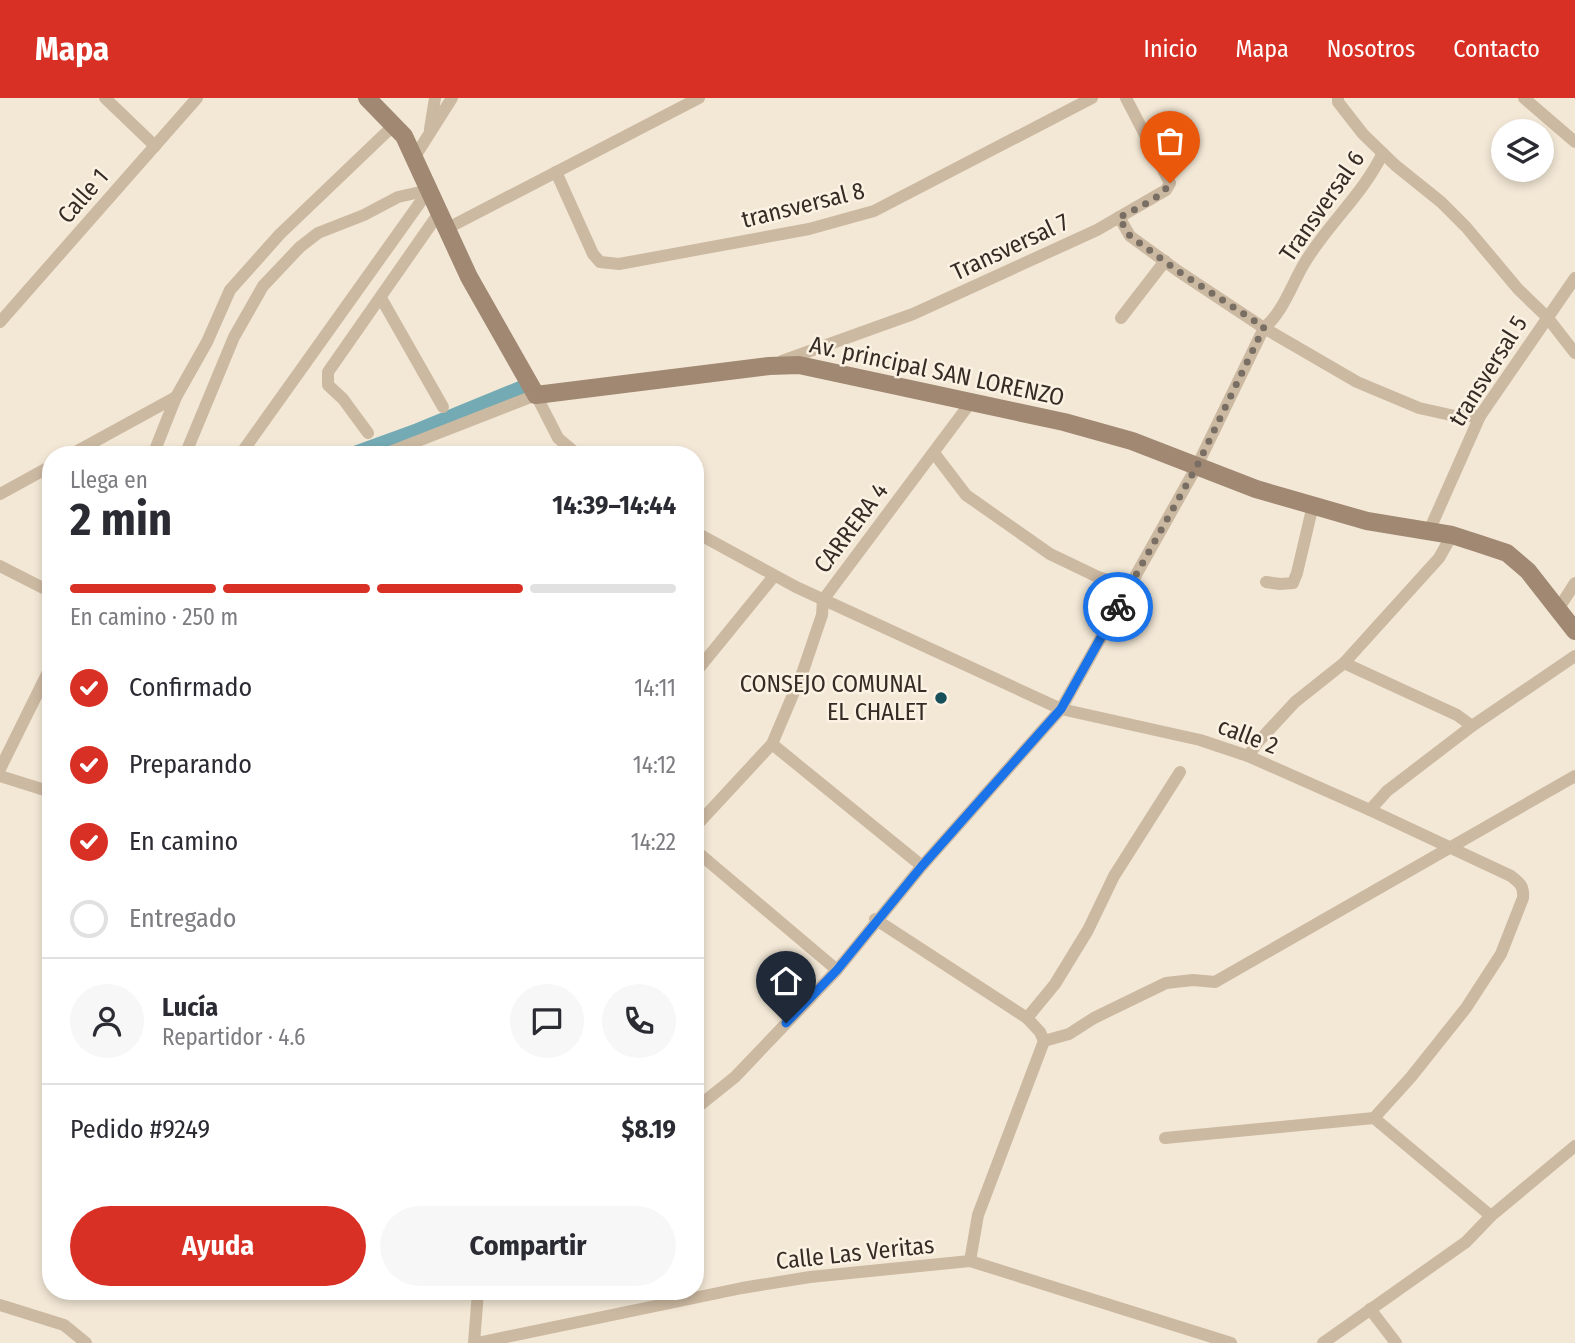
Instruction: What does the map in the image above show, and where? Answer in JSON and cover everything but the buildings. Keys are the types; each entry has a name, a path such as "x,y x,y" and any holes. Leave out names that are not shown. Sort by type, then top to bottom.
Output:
{"main road":[{"path":"367,98 404,136 469,277 536,395"},
{"name":"Av. principal SAN LORENZO","path":"536,395 769,366 799,365 1064,422 1132,440 1256,489 1367,521 1452,535 1507,553 1528,571 1575,631"}],"street":[{"path":"105,98 155,146"},
{"name":"Calle 1","path":"0,322 197,98"},
{"path":"429,134 435,98"},
{"path":"414,158 452,98"},
{"path":"368,433 343,399 328,385 328,372 349,340 443,221 556,172 699,98"},
{"name":"transversal 8","path":"556,172 593,254 600,262 619,264 809,229 874,211 1092,98"},
{"name":"Transversal 7","path":"769,366 913,314 1097,230 1166,190 1170,183 1126,98"},
{"path":"1338,98 1338,103 1363,134 1466,227 1518,289 1547,317 1575,353"},
{"path":"1524,98 1575,142"},
{"path":"157,446 176,397 207,342 230,290 279,234 394,125"},
{"name":"Transversal 6","path":"704,1102 735,1077 837,970 922,866 1061,709 1197,466 1264,327 1275,318 1307,259 1371,178 1383,153"},
{"path":"189,446 234,337 263,286 300,247 318,233 364,215 398,197 429,190"},
{"path":"246,446 429,190"},
{"path":"1119,218 1130,236 1165,261 1264,327 1357,382 1419,408 1455,416 1479,416"},
{"path":"1121,318 1165,261"},
{"name":"transversal 5","path":"1429,531 1479,416 1575,278"},
{"path":"381,298 443,407"},
{"path":"405,446 536,395 558,438 567,446"},
{"path":"86,446 176,397"},
{"name":"CARRERA 4","path":"704,817 772,744 803,671 822,615 823,600 971,402"},
{"path":"934,453 966,495 1050,554 1098,577 1129,586"},
{"path":"0,494 42,471"},
{"path":"1266,582 1293,583 1312,505"},
{"path":"1248,756 1295,702 1344,663 1438,558 1452,535"},
{"name":"calle 2","path":"704,537 823,600 1061,709 1200,740 1248,756 1511,876 1524,889 1523,898 1501,954 1473,997 1411,1077 1374,1118"},
{"path":"0,566 42,587"},
{"path":"704,662 774,576"},
{"path":"1559,608 1575,583"},
{"path":"1370,810 1387,791 1472,726 1575,656"},
{"path":"1344,663 1457,715 1472,726"},
{"path":"42,685 0,771 42,788"},
{"path":"772,744 922,866"},
{"path":"1027,1018 1062,973 1088,930 1114,876 1180,772"},
{"path":"1044,1041 1069,1034 1094,1018 1166,983 1215,982 1575,776"},
{"path":"704,858 837,970"},
{"path":"874,919 1027,1018 1040,1032 1044,1041 978,1214 970,1261"},
{"path":"1166,1138 1374,1118 1491,1216"},
{"path":"1323,1343 1466,1242 1491,1216 1575,1146"},
{"name":"Calle Las Veritas","path":"704,1295 810,1277 970,1261 1231,1343"},
{"path":"476,1343 478,1300"},
{"name":"Calle Las Veritas","path":"476,1343 681,1300"},
{"path":"0,1305 64,1325 86,1343"},
{"path":"1370,1309 1395,1343"}],"waterway":[{"path":"377,446 530,385"}],"way so far":[{"path":"1118,607 1197,466 1264,327 1130,236 1119,218 1166,190 1170,183"}],"place":[{"name":"CONSEJO COMUNAL EL CHALET","path":"941,698"}],"route":[{"path":"786,1023 837,970 922,866 1061,709 1118,607"}]}
